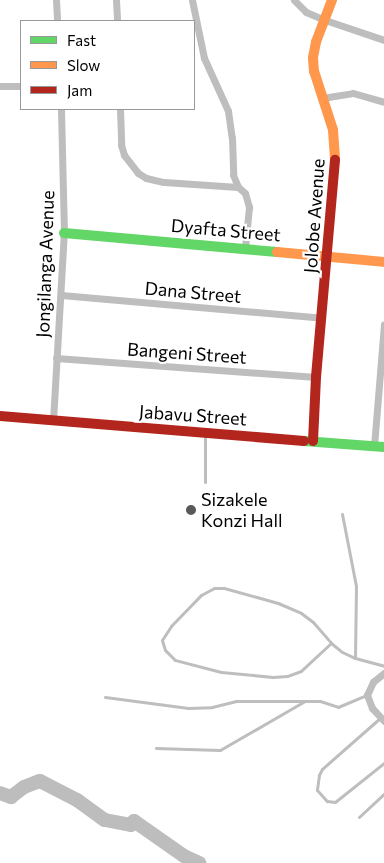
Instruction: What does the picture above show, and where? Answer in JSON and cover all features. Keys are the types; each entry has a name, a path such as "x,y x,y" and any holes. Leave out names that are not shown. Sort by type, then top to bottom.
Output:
{"street":[{"path":"56,0 57,20"},
{"path":"116,0 117,20"},
{"path":"192,0 204,58 228,111 232,138 233,175 238,187 245,193 249,207 245,248"},
{"path":"294,0 301,8 325,20 384,40"},
{"name":"Jolobe Avenue","path":"313,441 316,377 336,150 333,130 314,71 313,58 332,0"},
{"path":"0,86 20,86"},
{"path":"322,98 353,93 384,102"},
{"name":"Jongilanga Avenue","path":"53,420 64,234 61,110"},
{"path":"120,110 121,145 124,155 138,173 146,178 164,182 238,187"},
{"name":"Dyafta Street","path":"64,234 245,248 384,262"},
{"name":"Dana Street","path":"61,295 322,318"},
{"path":"379,446 384,324"},
{"name":"Bangeni Street","path":"56,358 316,377"},
{"name":"Jabavu Street","path":"0,416 379,446"},
{"path":"382,719 368,701 367,695 373,682 384,673"}],"lane":[{"path":"204,432 205,482"},
{"path":"342,514 356,586 356,658"},
{"path":"331,643 301,671 287,676 273,677 221,672 175,660 165,650 162,640 171,626 201,595 214,588 278,603 301,613 313,622 331,643 356,658 384,666"},
{"path":"105,697 188,708 212,707 236,701 320,701 338,707 367,695"},
{"path":"156,748 220,750 306,701"},
{"path":"382,719 322,769 318,775 317,790 327,801 336,802 384,763"},
{"path":"359,817 384,794"}],"waterway":[{"path":"0,793 11,797 24,787 40,781 77,800 105,820 131,825 134,821 184,856 199,863"}],"traffic: fast":[{"path":"64,233 277,252"},
{"path":"304,441 384,447"}],"traffic: slow":[{"path":"332,0 316,42 313,58 314,71 333,130 335,160"},
{"path":"277,252 384,262"}],"traffic: jam":[{"path":"313,441 316,377 335,160"},
{"path":"0,416 304,441"}],"place":[{"name":"Sizakele Konzi Hall","path":"191,510"}]}
